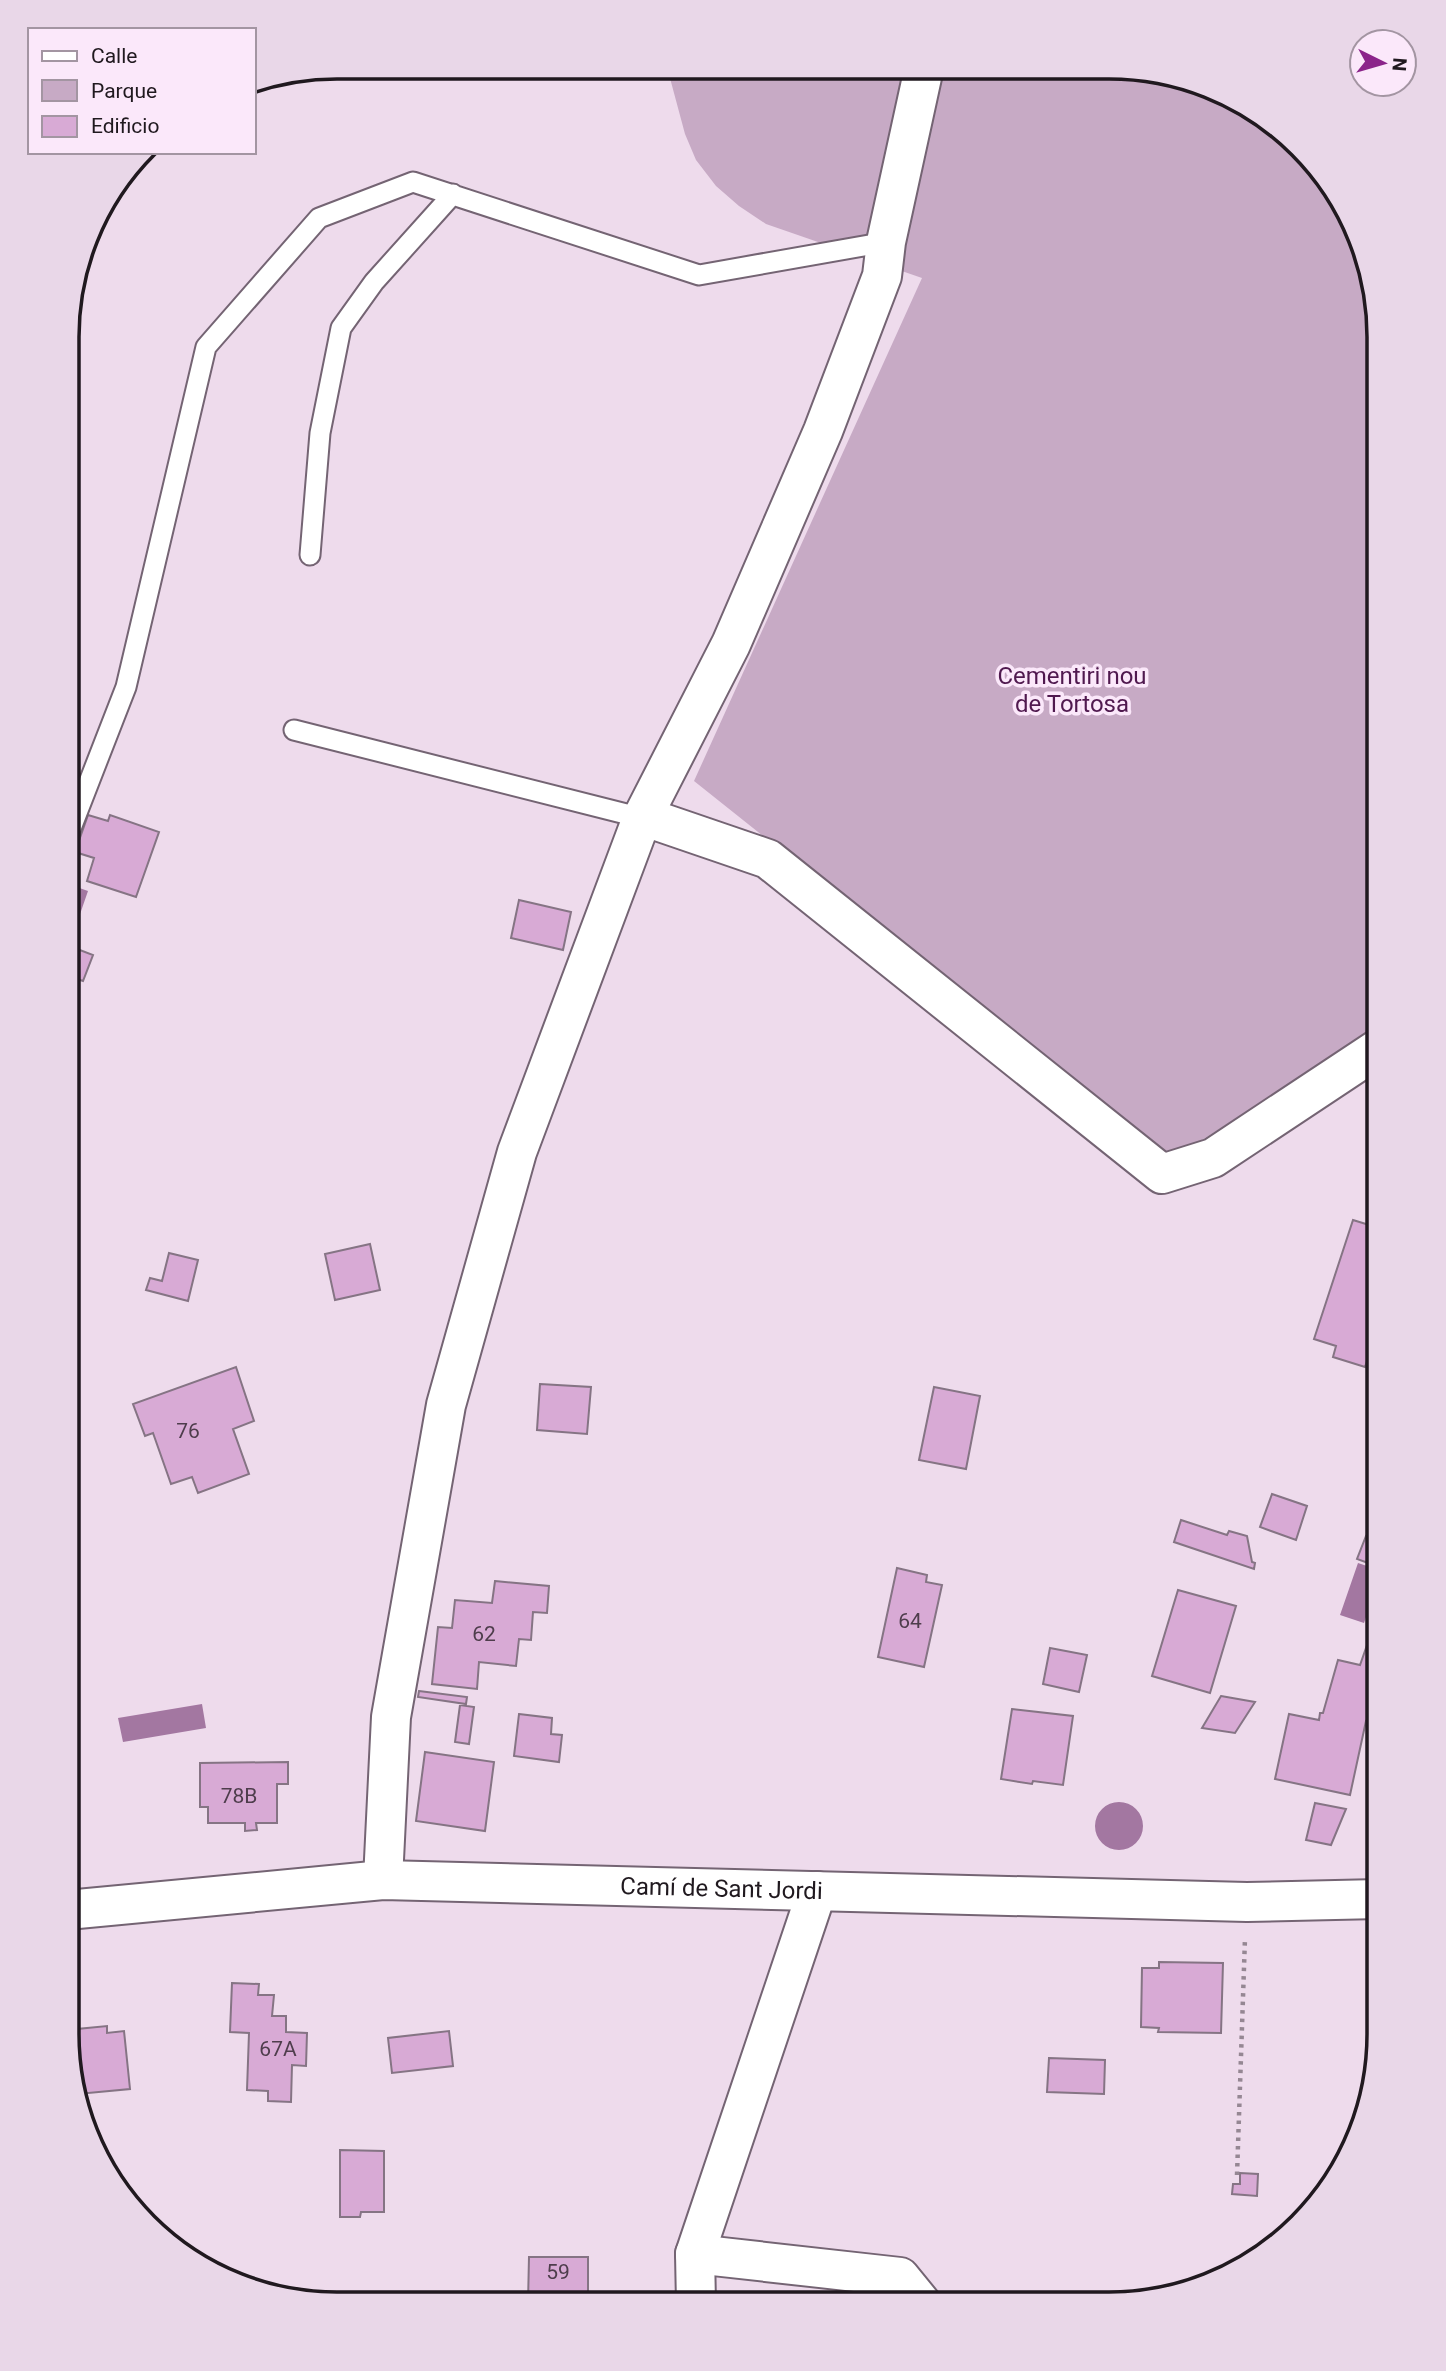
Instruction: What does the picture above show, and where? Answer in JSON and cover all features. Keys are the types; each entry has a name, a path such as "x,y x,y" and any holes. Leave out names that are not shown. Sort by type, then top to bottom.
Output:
{"street":[{"path":"383,1880 391,1717 446,1405 517,1152 642,818 731,644 823,431 882,276 886,242 922,79"},
{"path":"642,818 768,859 1162,1174 1213,1158 1367,1056"},
{"name":"Camí de Sant Jordi","path":"79,1909 383,1880 1247,1902 1367,1899"},
{"path":"696,2292 695,2254 817,1891"},
{"path":"695,2254 900,2277 912,2292"}],"lane":[{"path":"79,808 126,687 206,347 319,218 413,182 699,275 886,242"},
{"path":"310,555 320,433 341,328 374,282 453,194"},
{"path":"294,730 642,818"}],"path":[{"path":"1237,2175 1247,1902"}],"green space":[{"name":"Cementiri nou de Tortosa","path":"670,79 1143,81 1192,92 1224,105 1253,122 1292,154 1324,193 1341,222 1354,254 1367,320 1367,1037 1170,1160 694,781 922,278 766,224 716,186 696,160 685,134"}],"shaded area":[{"path":"79,888 88,891 79,917"},
{"path":"1358,1563 1367,1566 1367,1614 1364,1623 1340,1615"},
{"path":"202,1704 206,1728 123,1742 118,1718"},
{"path":"1119,1802 1136,1809 1143,1826 1136,1843 1119,1850 1102,1843 1095,1826 1102,1809"}],"building":[{"path":"88,815 108,821 110,815 159,832 136,897 87,881 94,858 79,853 79,841"},
{"path":"519,900 571,912 563,950 511,938"},
{"path":"79,950 93,955 83,981 79,980"},
{"path":"1353,1220 1367,1224 1365,1367 1333,1357 1336,1346 1314,1339"},
{"path":"370,1244 380,1290 335,1300 325,1254"},
{"path":"169,1253 198,1260 188,1301 146,1290 150,1278 162,1281"},
{"path":"236,1367 254,1421 233,1429 249,1474 198,1493 192,1477 171,1484 153,1433 145,1436 133,1404"},
{"path":"540,1384 591,1387 587,1434 537,1430"},
{"path":"934,1387 980,1396 966,1469 919,1460"},
{"path":"1272,1494 1307,1506 1296,1540 1260,1527"},
{"path":"1181,1520 1227,1535 1229,1531 1247,1536 1252,1562 1255,1563 1254,1569 1174,1542"},
{"path":"1366,1536 1367,1536 1367,1563 1357,1559"},
{"path":"897,1568 927,1575 926,1582 942,1585 924,1667 878,1657"},
{"path":"495,1581 549,1586 547,1613 533,1612 531,1640 519,1639 516,1666 479,1662 477,1689 432,1684 438,1627 452,1628 455,1600 492,1603"},
{"path":"1178,1590 1236,1606 1210,1693 1152,1676"},
{"path":"1367,1645 1367,1721 1350,1795 1275,1779 1289,1714 1319,1720 1338,1660 1360,1665"},
{"path":"1050,1648 1087,1655 1079,1692 1043,1684"},
{"path":"419,1691 467,1697 466,1704 418,1697"},
{"path":"1221,1696 1255,1702 1235,1733 1202,1728"},
{"path":"460,1705 474,1707 469,1744 455,1742"},
{"path":"1012,1709 1073,1716 1063,1785 1001,1779"},
{"path":"519,1714 552,1718 551,1734 562,1735 559,1762 514,1756"},
{"path":"425,1752 494,1762 485,1831 416,1821"},
{"path":"288,1762 288,1784 277,1784 277,1823 256,1823 257,1830 245,1831 245,1823 208,1823 208,1807 200,1807 200,1763"},
{"path":"1315,1803 1346,1809 1331,1845 1306,1840"},
{"path":"1159,1962 1223,1963 1221,2033 1158,2032 1159,2028 1141,2027 1142,1968 1159,1968"},
{"path":"232,1983 259,1984 258,1995 274,1995 272,2016 286,2016 286,2032 307,2033 306,2066 292,2065 291,2102 268,2101 268,2091 247,2090 249,2033 230,2032"},
{"path":"107,2026 107,2033 124,2031 130,2089 86,2093 79,2051 79,2029"},
{"path":"449,2031 453,2066 392,2073 388,2038"},
{"path":"1049,2058 1105,2060 1104,2094 1047,2092"},
{"path":"340,2150 384,2151 384,2212 361,2212 360,2217 340,2217"},
{"path":"1240,2173 1258,2174 1257,2196 1232,2194 1233,2184 1240,2184"},
{"path":"529,2257 588,2257 588,2292 528,2292"}]}
